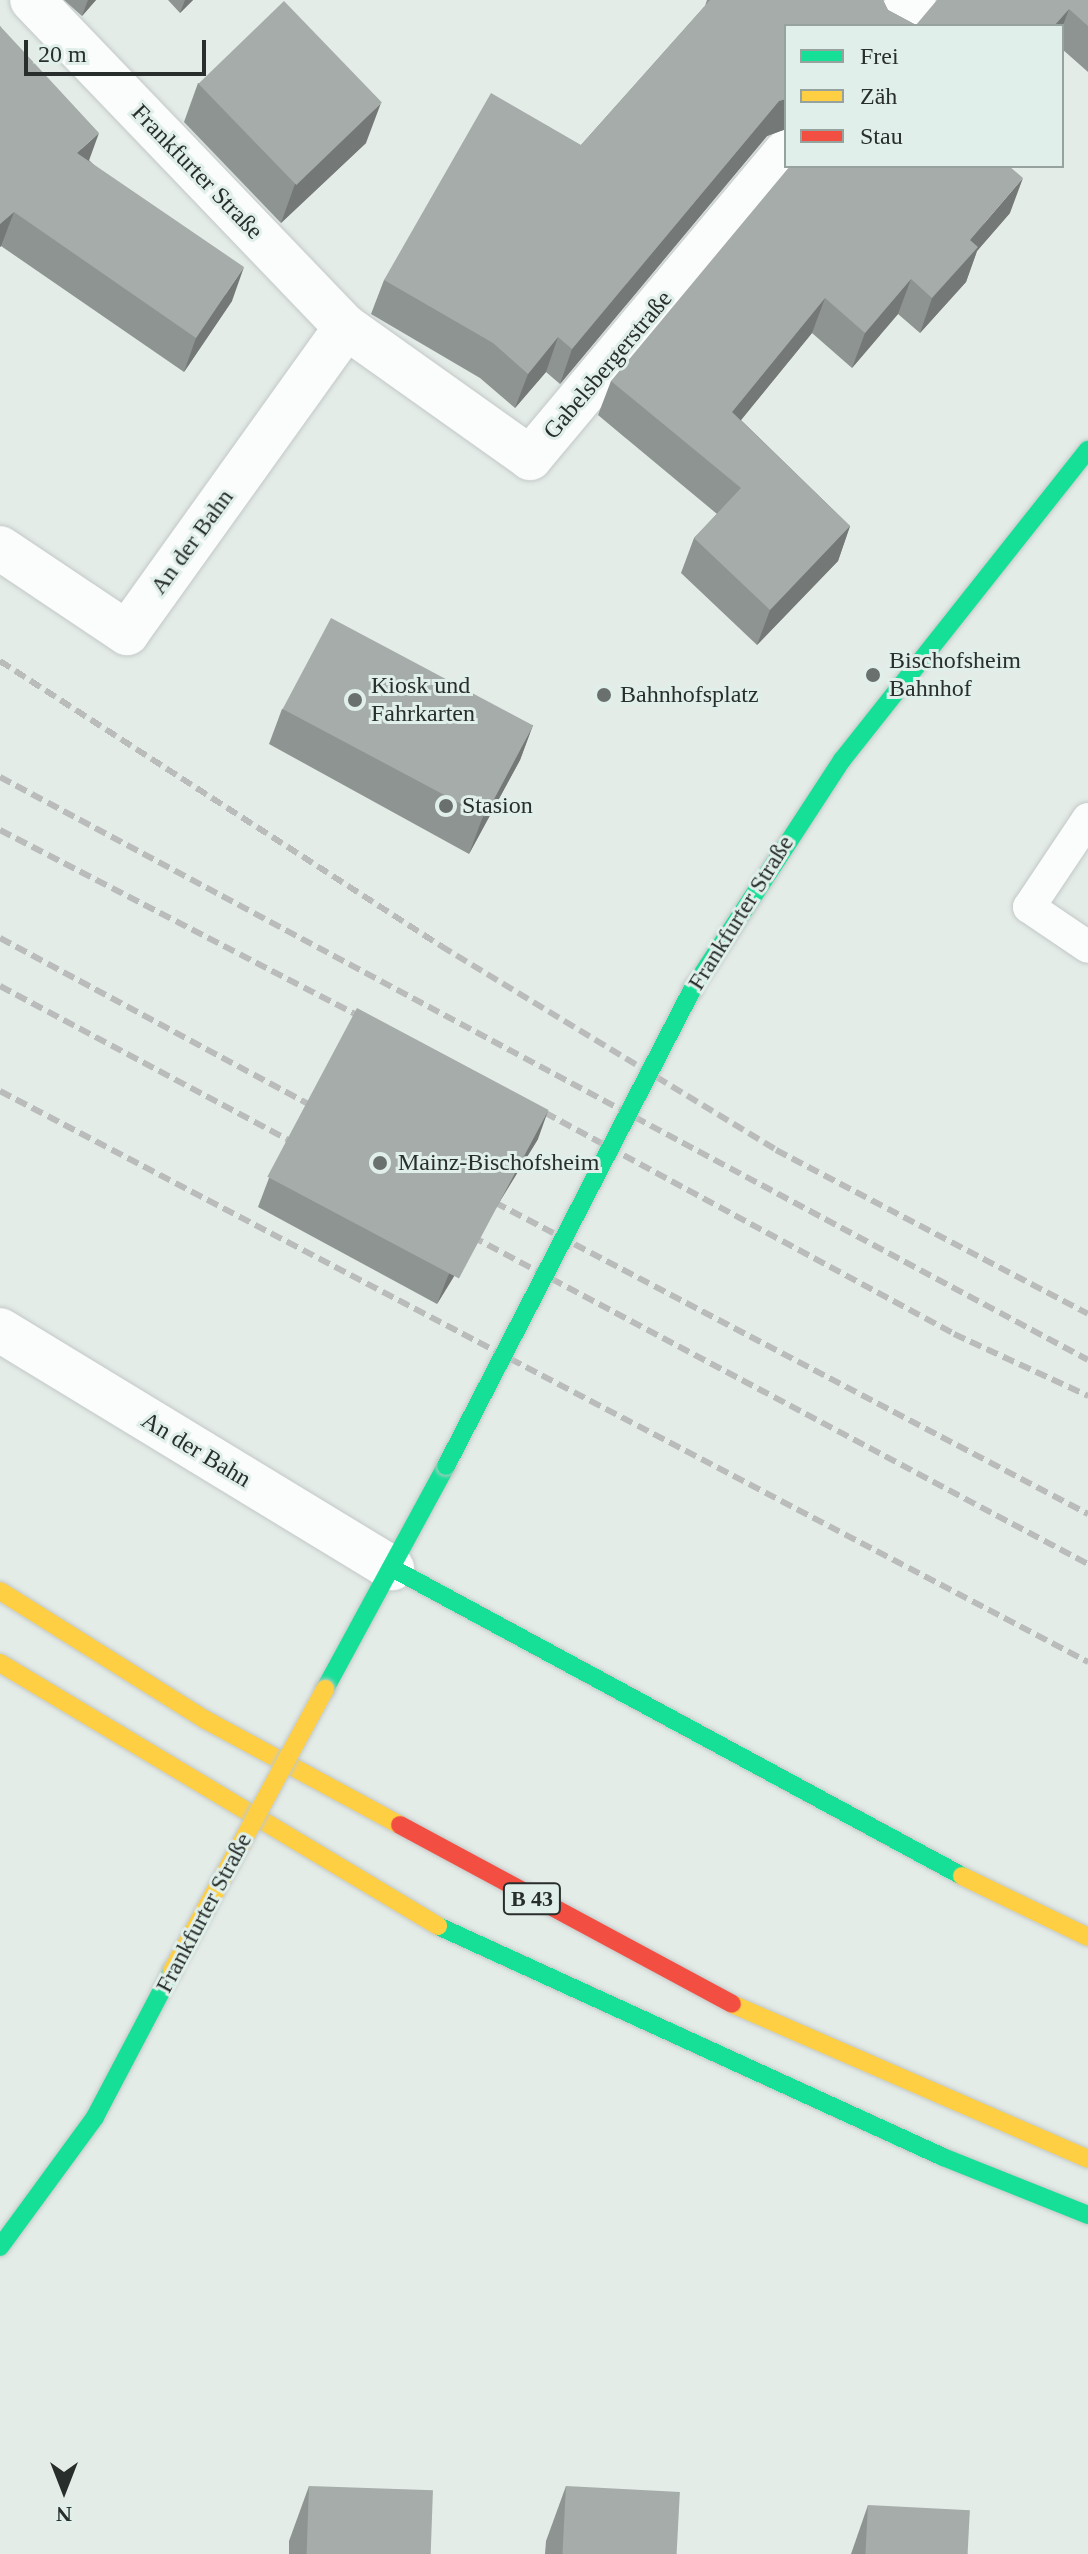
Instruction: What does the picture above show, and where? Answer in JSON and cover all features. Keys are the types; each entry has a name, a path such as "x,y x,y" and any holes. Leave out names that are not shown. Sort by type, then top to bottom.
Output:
{"main road":[{"name":"Frankfurter Straße","path":"0,2247 95,2117 392,1568 692,990 842,760 1088,450"},
{"path":"392,1568 1009,1902 1088,1937"},
{"name":"B 43","path":"0,1591 204,1719 723,2000 1088,2159"},
{"name":"B 43","path":"0,1663 401,1909 943,2157 1088,2215"}],"street":[{"name":"Frankfurter Straße","path":"32,0 355,334"},
{"path":"894,24 914,0"},
{"name":"Gabelsbergerstraße","path":"355,334 530,458 784,154"},
{"name":"An der Bahn","path":"0,548 127,633 355,334"},
{"name":"An der Bahn","path":"0,1330 392,1568"}],"lane":[{"path":"1088,819 1029,907 1088,947"}],"building":[{"path":"710,0 883,0 888,10 914,24 784,24 784,100 779,101 572,349 558,337 528,374 493,343 384,280 491,93 581,145"},
{"path":"937,0 1088,0 1088,26 1069,9 1056,24 917,24"},
{"path":"284,1 382,102 296,185 198,84"},
{"path":"0,26 99,133 77,153 244,267 196,338 14,212 0,224"},
{"path":"788,168 1011,168 1023,178 970,240 978,247 932,298 911,279 865,333 825,298 732,412 850,526 770,610 694,538 741,488 611,381"},
{"path":"331,618 533,726 485,816 283,709"},
{"path":"357,1008 549,1110 459,1279 267,1177"},
{"path":"309,2486 433,2490 431,2554 307,2554"},
{"path":"566,2486 680,2492 677,2554 562,2554"},
{"path":"868,2505 970,2510 968,2554 865,2554"}],"railway":[{"path":"0,661 441,946 776,1150 1088,1314"},
{"path":"0,777 1088,1360"},
{"path":"0,830 373,1023"},
{"path":"0,938 327,1114"},
{"path":"0,986 307,1150"},
{"path":"0,1091 1088,1662"},
{"path":"529,1104 954,1334 1088,1396"},
{"path":"479,1194 1088,1514"},
{"path":"456,1228 1088,1564"}],"traffic: fast":[{"path":"692,990 842,760 1088,450"},
{"path":"446,1466 692,990"},
{"path":"325,1689 446,1466"},
{"path":"392,1568 962,1876"},
{"path":"438,1926 943,2157 1088,2215"},
{"path":"0,2247 95,2117 172,1971"}],"traffic: slow":[{"path":"0,1591 204,1719 400,1825"},
{"path":"0,1663 438,1926"},
{"path":"172,1971 325,1689"},
{"path":"962,1876 1088,1937"},
{"path":"732,2004 1088,2159"}],"traffic: jam":[{"path":"400,1825 732,2004"}],"place":[{"name":"Bischofsheim Bahnhof","path":"873,675"},
{"name":"Bahnhofsplatz","path":"604,695"},
{"name":"Kiosk und Fahrkarten","path":"355,700"},
{"name":"Stasion","path":"446,806"},
{"name":"Mainz-Bischofsheim","path":"380,1163"}]}
